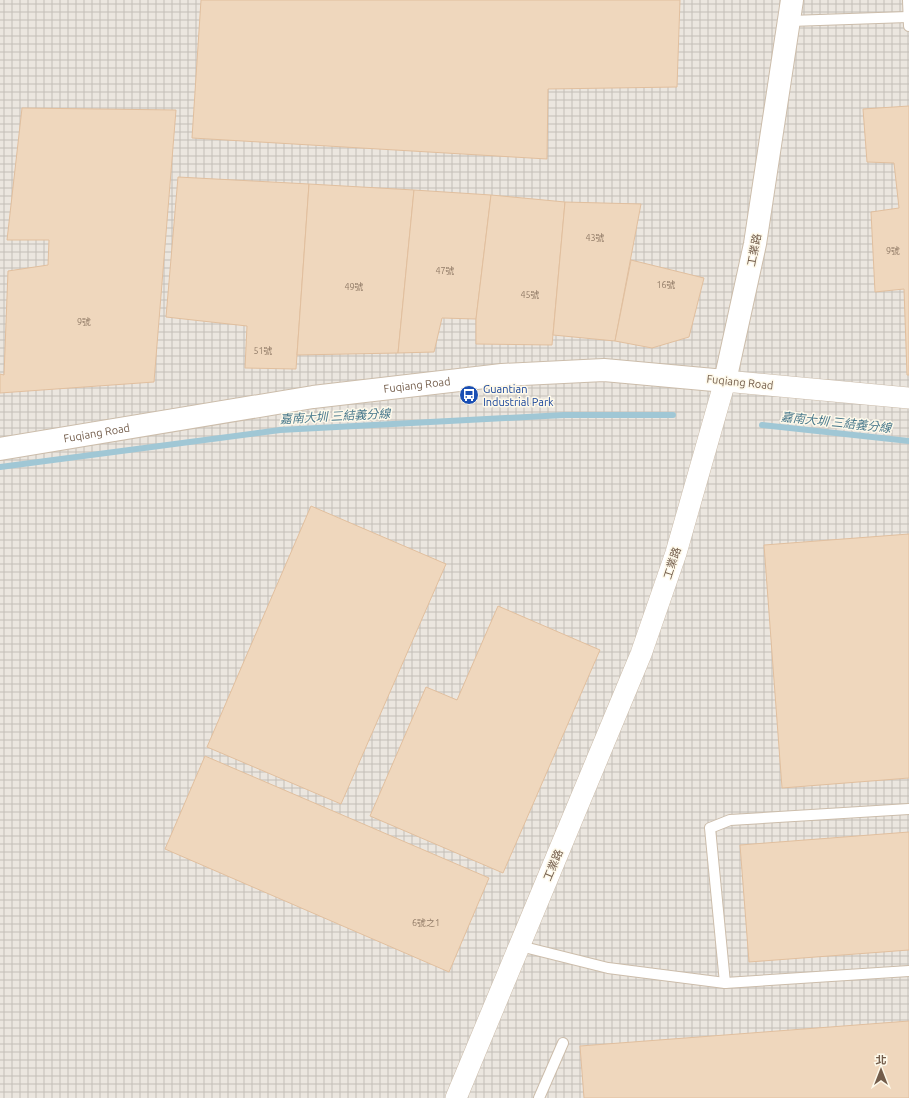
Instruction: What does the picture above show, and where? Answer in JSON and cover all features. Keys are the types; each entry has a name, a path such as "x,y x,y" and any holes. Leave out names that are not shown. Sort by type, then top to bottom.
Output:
{"street":[{"name":"工業路","path":"456,1098 641,654 676,553 725,381 755,244 792,0"},
{"name":"Fuqiang Road","path":"0,449 313,397 502,374 604,370 909,398"}],"lane":[{"path":"790,21 909,21 908,0"},
{"path":"725,983 710,828 730,820 909,809"},
{"path":"520,946 608,968 725,983 909,971"},
{"path":"539,1098 563,1043"}],"shaded area":[{"path":"0,0 909,0 909,1098 0,1098"}],"building":[{"path":"201,0 680,0 677,87 548,89 547,159 192,138"},
{"path":"909,106 909,375 907,375 904,289 875,292 871,212 899,208 894,163 867,162 863,109"},
{"path":"22,108 176,110 154,382 0,393 0,374 4,375 8,271 48,265 49,240 7,240"},
{"path":"178,177 309,184 296,369 245,368 247,326 166,317"},
{"path":"309,184 414,190 398,353 297,355"},
{"path":"414,190 491,195 476,319 442,318 434,352 398,353"},
{"path":"491,195 565,202 552,345 476,344 476,319"},
{"path":"565,202 641,204 615,341 553,335"},
{"path":"631,260 704,278 689,337 652,348 615,341"},
{"path":"311,506 446,564 341,804 207,747"},
{"path":"909,534 909,778 782,788 764,545"},
{"path":"498,606 600,650 503,873 370,816 426,687 457,700"},
{"path":"205,756 489,878 449,972 165,849"},
{"path":"909,832 909,950 749,962 740,845"},
{"path":"909,1021 909,1098 584,1098 580,1046"}],"waterway":[{"name":"嘉南大圳 三結義分線","path":"0,467 280,430 564,415 673,415"},
{"name":"嘉南大圳 三結義分線","path":"762,425 909,441"}],"place":[{"name":"Guantian Industrial Park","path":"469,395"}]}
